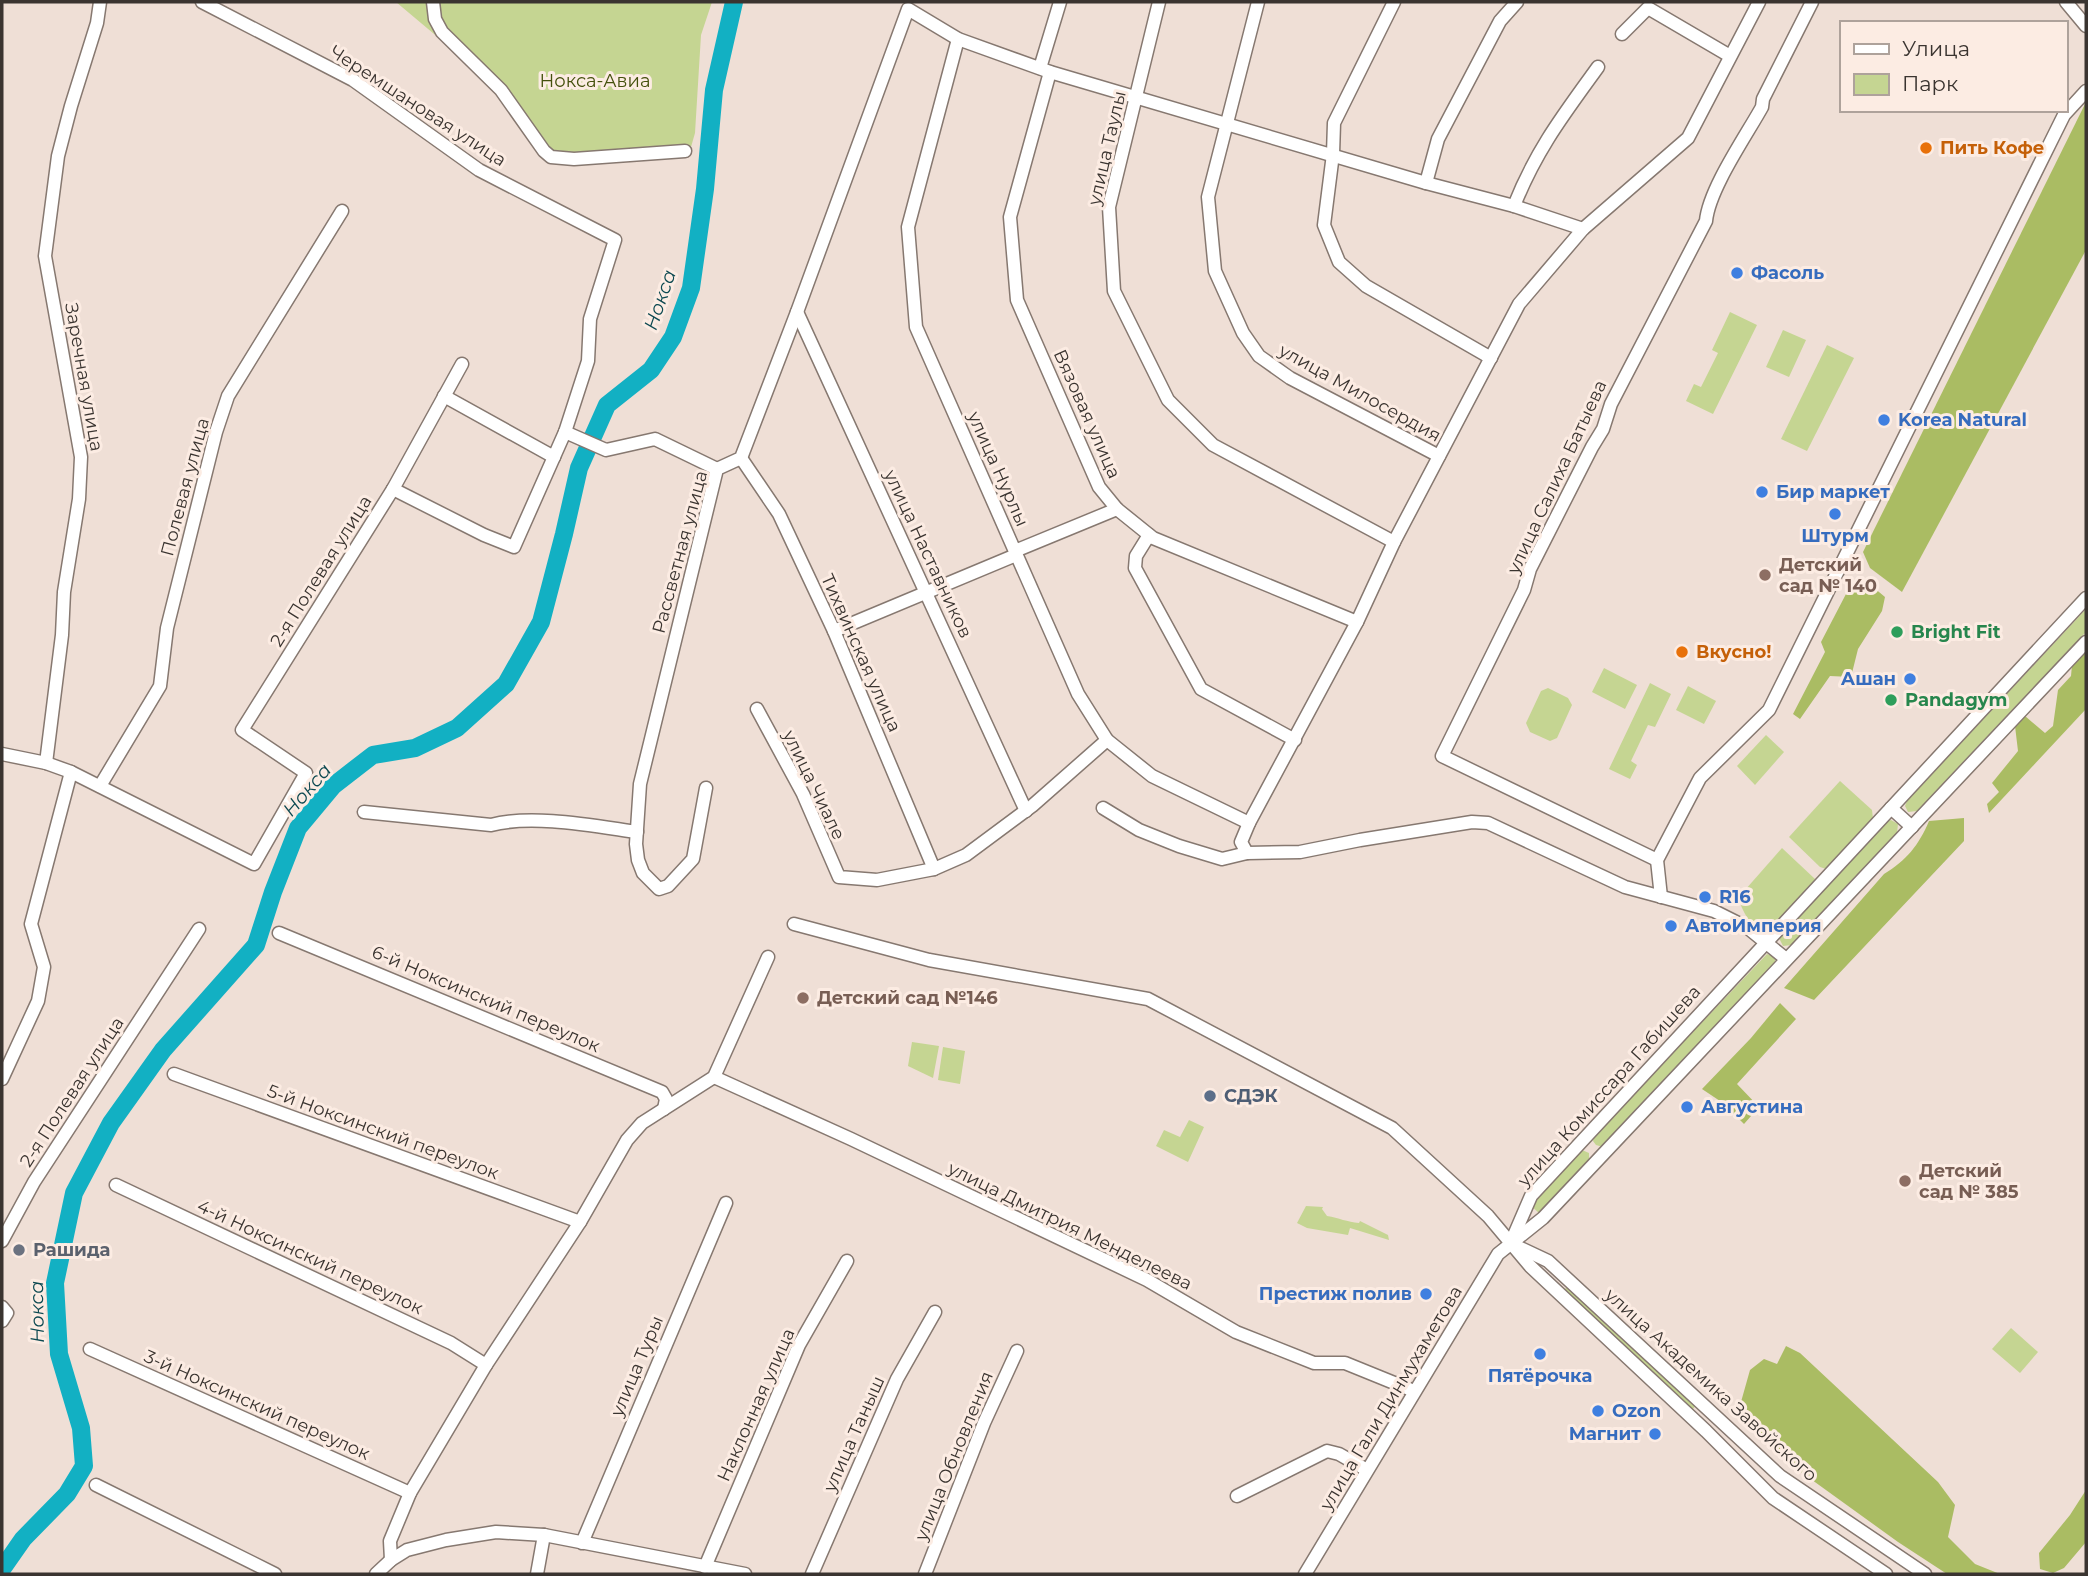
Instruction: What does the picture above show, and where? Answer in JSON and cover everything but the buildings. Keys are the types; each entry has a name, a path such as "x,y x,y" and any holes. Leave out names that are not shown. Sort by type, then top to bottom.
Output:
{"street":[{"name":"Заречная улица","path":"46,762 62,635 64,592 79,499 81,457 45,256 58,156 97,23 100,2"},
{"name":"Черемшановая улица","path":"202,2 353,80 479,170 615,240"},
{"path":"433,2 435,19 442,32 502,90 544,151 551,157 575,159 685,151"},
{"name":"Вязовая улица","path":"1060,2 1010,217 1017,300 1099,487 1117,509 1149,535 1357,622"},
{"name":"улица Таулы","path":"1159,2 1109,207 1114,291 1168,400 1213,445 1394,542"},
{"name":"улица Милосердия","path":"1258,2 1208,197 1215,271 1243,333 1259,356 1290,378 1439,456"},
{"path":"1394,2 1334,123 1334,154 1324,225 1339,262 1366,286 1491,358"},
{"path":"1426,183 1438,139 1500,21 1517,2"},
{"path":"1247,853 1241,842 1249,823 1357,622 1394,542 1519,304 1583,229 1688,138 1759,2"},
{"name":"улица Салиха Батыева","path":"1657,860 1442,756 1524,590 1530,569 1603,429 1611,404 1706,221 1709,205 1762,107 1763,99 1812,2"},
{"path":"2066,2 2086,26"},
{"path":"1622,34 1648,8 1730,56"},
{"path":"741,458 908,9 958,40 1045,70 1426,183 1514,206 1583,229"},
{"name":"улица Нурлы","path":"958,40 908,228 916,327 1078,694 1107,740 1152,776 1249,823"},
{"path":"1514,206 1543,143 1598,67"},
{"path":"1661,897 1657,860 1700,778 1769,710 2064,116 2086,91"},
{"name":"Полевая улица","path":"100,786 160,687 167,628 216,432 228,396 342,211"},
{"name":"2-я Полевая улица","path":"100,786 254,864 306,774 242,730 393,489 484,535 514,547 565,432 588,361 590,319 615,240"},
{"name":"улица Наставников","path":"797,312 1026,811"},
{"path":"393,489 416,452 462,364"},
{"path":"444,396 554,457"},
{"path":"565,432 606,450 655,439 717,469"},
{"name":"Рассветная улица","path":"706,788 693,859 668,886 659,889 643,873 638,860 640,784 717,469 741,458"},
{"name":"Тихвинская улица","path":"741,458 779,514 834,631 934,869"},
{"path":"834,631 927,594 1117,509"},
{"path":"1149,535 1136,556 1135,568 1201,689 1295,740"},
{"name":"улица Комиссара Габишева","path":"1511,1243 1531,1196 1580,1141 2086,598"},
{"path":"1511,1243 1543,1218 2086,642"},
{"name":"улица Чиале","path":"757,709 803,794 839,877 877,880 934,869"},
{"path":"934,869 967,855 1026,811 1107,740"},
{"path":"2,754 46,762 100,786"},
{"path":"2,1079 38,1001 44,967 31,923 71,772"},
{"path":"1103,808 1139,830 1222,859 1247,853 1300,852 1480,821 1625,887 1714,912 1748,928 1786,959"},
{"path":"1891,808 1912,827"},
{"path":"364,812 491,825 508,821 557,823 637,832"},
{"name":"улица Академика Завойского","path":"794,924 929,960 1148,999 1392,1128 1488,1216 1530,1266 1773,1498 1886,1574"},
{"name":"2-я Полевая улица","path":"2,1241 34,1182 199,929"},
{"name":"6-й Ноксинский переулок","path":"279,933 662,1091 666,1099 664,1109"},
{"path":"391,1560 390,1541 410,1493 486,1365 580,1222 627,1140 642,1123 714,1077 768,957"},
{"name":"5-й Ноксинский переулок","path":"174,1074 580,1222"},
{"name":"улица Дмитрия Менделеева","path":"714,1077 1147,1280 1236,1332 1314,1363 1345,1363 1414,1391"},
{"path":"1580,1141 1599,1158"},
{"name":"4-й Ноксинский переулок","path":"116,1185 451,1343 486,1365"},
{"name":"улица Туры","path":"582,1543 726,1203"},
{"name":"улица Академика Завойского","path":"1511,1243 1548,1261 1780,1476 1925,1574"},
{"name":"улица Гали Динмухаметова","path":"1305,1574 1498,1254 1511,1243"},
{"name":"Наклонная улица","path":"705,1567 799,1345 847,1261"},
{"name":"улица Таныш","path":"811,1574 897,1379 935,1312"},
{"name":"3-й Ноксинский переулок","path":"90,1349 410,1493"},
{"name":"улица Обновления","path":"925,1574 984,1423 1017,1350"},
{"path":"1693,1419 1703,1407"},
{"path":"1237,1496 1327,1451 1339,1454 1367,1470"},
{"path":"96,1485 275,1574"},
{"path":"376,1574 407,1550 496,1532 544,1535 705,1567 718,1572 745,1574"},
{"path":"537,1574 544,1535"}],"green space":[{"name":"Нокса-Авиа","path":"396,2 712,2 701,35 695,133 689,154 550,158 484,76"},
{"path":"2086,102 2086,250 1902,592 1870,568 1863,552"},
{"path":"1730,312 1757,325 1713,414 1686,401 1694,384 1701,387 1718,353 1712,350"},
{"path":"1783,330 1806,340 1789,377 1766,367"},
{"path":"1827,345 1854,358 1807,451 1781,439"},
{"path":"1861,577 1885,597 1882,611 1858,649 1851,677 1830,676 1800,719 1793,714 1825,652 1821,642 1846,594 1846,586"},
{"path":"2086,609 2086,632 1917,811 1908,812 1905,806 1907,801"},
{"path":"2086,651 2086,709 1989,813 1987,804 1999,792 1992,783 2018,751 2015,726 2025,716 2045,733 2053,726 2058,690 2071,676 2072,665"},
{"path":"1604,668 1637,685 1625,709 1592,692"},
{"path":"1650,683 1671,694 1655,727 1648,725 1631,761 1637,765 1630,779 1609,769"},
{"path":"1688,686 1716,701 1704,724 1676,710"},
{"path":"1548,688 1568,698 1572,705 1557,738 1550,741 1530,732 1526,723 1541,691"},
{"path":"1766,735 1784,752 1755,785 1737,766"},
{"path":"1840,781 1872,810 1873,819 1826,869 1820,867 1789,837"},
{"path":"1964,818 1964,841 1814,1000 1784,988 1884,874 1911,852 1929,821"},
{"path":"1891,820 1898,824 1897,833 1792,945 1783,946 1779,938 1782,934 1886,822"},
{"path":"1782,848 1815,879 1813,885 1770,930 1763,929 1749,920 1738,898"},
{"path":"1767,954 1775,957 1775,963 1603,1147 1596,1145 1593,1141 1595,1135"},
{"path":"1780,1003 1796,1019 1737,1084 1759,1107 1744,1124 1723,1103 1702,1089"},
{"path":"912,1042 939,1046 933,1078 908,1066"},
{"path":"943,1047 965,1051 960,1084 938,1080"},
{"path":"1189,1120 1204,1127 1188,1162 1156,1146 1164,1130 1180,1137"},
{"path":"1582,1150 1589,1153 1589,1162 1540,1214 1529,1204"},
{"path":"1306,1206 1323,1207 1327,1216 1359,1223 1360,1221 1388,1235 1389,1240 1350,1228 1348,1235 1307,1228 1297,1223"},
{"path":"1569,1285 1697,1404 1692,1410 1564,1290"},
{"path":"2011,1328 2038,1352 2020,1373 1992,1349"},
{"path":"1786,1346 1800,1353 1938,1482 1955,1505 1948,1537 1975,1564 2000,1574 1947,1574 1801,1472 1741,1418 1739,1409 1750,1370 1764,1359 1777,1364"},
{"path":"2086,1490 2086,1542 2064,1568 2053,1573 2040,1569 2039,1553 2070,1515"}],"waterway":[{"name":"Нокса","path":"2,1569 23,1539 67,1494 84,1466 81,1428 59,1354 55,1283 74,1193 111,1123 163,1050 256,945 298,828 333,786 373,755 415,748 457,728 506,684 541,622 579,468 607,405 651,370 673,337 691,288 705,189 714,90 734,2"}],"place":[{"name":"Пить Кофе","path":"1926,148"},
{"name":"Фасоль","path":"1737,273"},
{"name":"Korea Natural","path":"1884,420"},
{"name":"Бир маркет","path":"1762,492"},
{"name":"Штурм","path":"1835,514"},
{"name":"Детский сад № 140","path":"1765,575"},
{"name":"Bright Fit","path":"1897,632"},
{"name":"Вкусно!","path":"1682,652"},
{"name":"Ашан","path":"1910,679"},
{"name":"Pandagym","path":"1891,700"},
{"name":"R16","path":"1705,897"},
{"name":"АвтоИмперия","path":"1671,926"},
{"name":"Детский сад №146","path":"803,998"},
{"name":"СДЭК","path":"1210,1096"},
{"name":"Августина","path":"1687,1107"},
{"name":"Детский сад № 385","path":"1905,1181"},
{"name":"Рашида","path":"19,1250"},
{"name":"Престиж полив","path":"1426,1294"},
{"name":"Пятёрочка","path":"1540,1354"},
{"name":"Ozon","path":"1598,1411"},
{"name":"Магнит","path":"1655,1434"}]}
